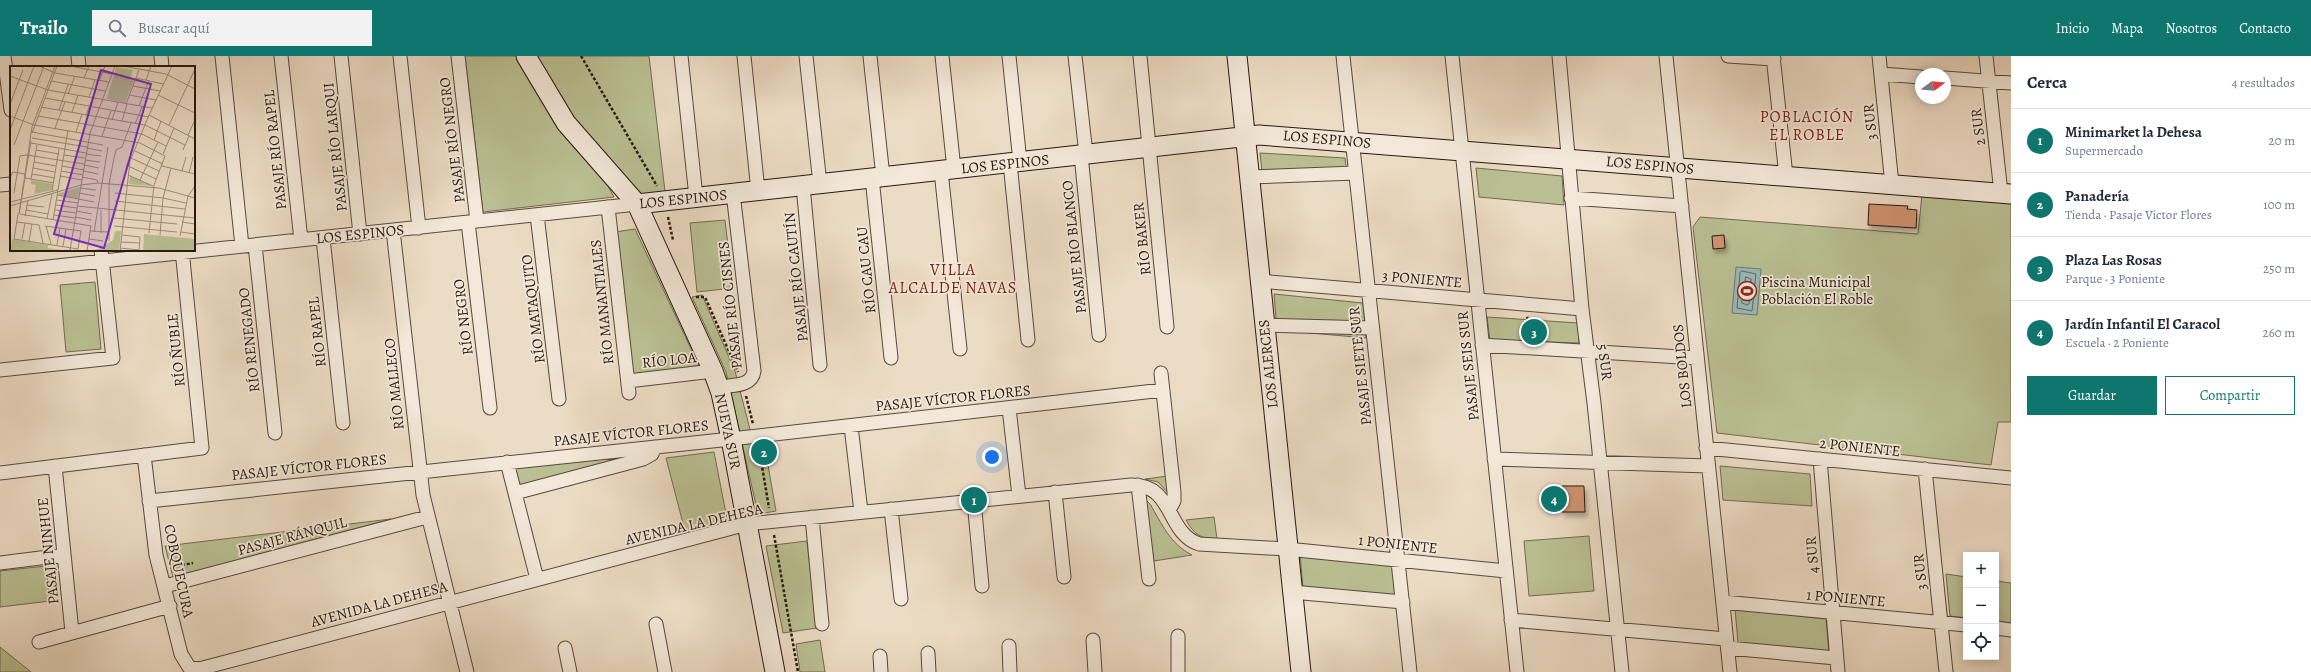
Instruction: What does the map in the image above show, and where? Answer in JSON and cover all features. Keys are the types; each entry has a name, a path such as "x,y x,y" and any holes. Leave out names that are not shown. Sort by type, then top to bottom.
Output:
{"street":[{"path":"4,56 10,102"},
{"path":"78,56 79,66"},
{"path":"161,56 162,66"},
{"name":"RÍO RENEGADO","path":"222,56 275,433"},
{"name":"PASAJE RÍO RAPEL","path":"281,56 301,240"},
{"name":"PASAJE RÍO LARQUI","path":"341,56 360,234"},
{"path":"400,56 419,228"},
{"name":"PASAJE RÍO NEGRO","path":"458,56 473,222"},
{"name":"NUEVA SUR","path":"526,56 566,123 637,204 716,379 731,439 775,672"},
{"path":"681,56 696,197"},
{"path":"744,56 758,191"},
{"name":"PASAJE RÍO CAUTÍN","path":"806,56 820,366"},
{"name":"RÍO CAU CAU","path":"870,56 891,358"},
{"path":"942,56 947,170 960,349"},
{"path":"1009,56 1028,340"},
{"name":"PASAJE RÍO BLANCO","path":"1075,56 1099,335"},
{"name":"RÍO BAKER","path":"1140,56 1167,327"},
{"name":"LOS ALERCES","path":"1237,56 1259,281 1301,672"},
{"name":"PASAJE SIETE SUR","path":"1343,56 1351,141 1410,672"},
{"name":"PASAJE SEIS SUR","path":"1452,56 1517,672"},
{"name":"5 SUR","path":"1558,56 1566,158 1586,352 1600,462 1622,672"},
{"name":"LOS BOLDOS","path":"1666,56 1730,672"},
{"path":"1728,56 1774,58 1786,176"},
{"name":"3 SUR","path":"1879,56 1892,185"},
{"name":"2 SUR","path":"1986,56 2006,194"},
{"path":"1881,74 1915,77"},
{"path":"1951,79 2011,83"},
{"path":"0,111 10,110"},
{"name":"LOS ESPINOS","path":"195,250 324,238 733,194 1245,136 1274,135 2006,194"},
{"path":"1249,176 1355,173"},
{"path":"0,185 10,184"},
{"name":"PASAJE RÍO CISNES","path":"716,379 746,383 751,379 754,371 733,194"},
{"path":"1571,198 1682,206"},
{"name":"RÍO MANANTIALES","path":"608,207 628,387"},
{"name":"RÍO MATAQUITO","path":"538,215 560,400"},
{"name":"RÍO NEGRO","path":"473,222 490,408"},
{"name":"RÍO MALLECO","path":"393,230 420,471 427,517 467,672"},
{"name":"RÍO RAPEL","path":"324,238 343,423"},
{"name":"LOS ESPINOS","path":"0,272 101,255 182,251"},
{"name":"RÍO ÑUBLE","path":"144,455 202,448 182,251"},
{"path":"0,370 114,358 101,255"},
{"name":"3 PONIENTE","path":"1259,281 1582,309"},
{"path":"1264,325 1372,328"},
{"path":"1482,345 1697,358"},
{"path":"1161,373 1174,492 1174,501 1169,510"},
{"name":"RÍO LOA","path":"628,387 716,379"},
{"name":"PASAJE VÍCTOR FLORES","path":"149,501 851,426 1163,390"},
{"path":"1009,408 1020,496"},
{"path":"851,426 861,512"},
{"path":"514,493 643,459 652,454 654,447"},
{"name":"2 PONIENTE","path":"1706,448 2011,478"},
{"path":"0,473 144,455"},
{"name":"COBQUECURA","path":"144,455 156,555 181,654 188,669"},
{"path":"1494,458 1708,466"},
{"name":"4 SUR","path":"1820,459 1838,672"},
{"path":"507,462 537,579"},
{"name":"PASAJE NINHUE","path":"55,466 72,632"},
{"name":"3 SUR","path":"1926,470 1946,672"},
{"path":"1138,485 1149,579"},
{"name":"AVENIDA LA DEHESA","path":"188,669 204,668 747,524 1138,485 1156,491 1183,532 1195,542 1287,549"},
{"path":"1056,492 1064,577"},
{"path":"974,501 982,586"},
{"path":"891,509 901,599"},
{"name":"PASAJE RÁNQUIL","path":"165,586 427,517"},
{"path":"812,517 822,624"},
{"name":"1 PONIENTE","path":"1287,549 1506,571"},
{"path":"0,563 64,555"},
{"path":"1292,592 1403,602"},
{"name":"1 PONIENTE","path":"1723,602 1963,625"},
{"path":"39,642 170,606"},
{"path":"1511,620 1617,629 1836,658"},
{"path":"656,624 665,672"},
{"path":"1999,628 2011,630"},
{"path":"1178,636 1178,672"},
{"path":"1093,640 1095,672"},
{"path":"1009,646 1010,672"},
{"path":"565,648 570,672"},
{"path":"928,653 929,672"},
{"path":"880,656 881,672"}],"path":[{"path":"581,56 665,201"},
{"path":"1521,303 1535,336 1548,349"},
{"path":"1520,347 1535,336 1548,306"}],"green space":[{"path":"465,56 516,56 562,134 607,184 614,197 483,212"},
{"path":"536,56 649,56 666,200 643,200 571,118"},
{"path":"1260,153 1345,158 1348,180 1263,181"},
{"path":"1476,168 1562,176 1564,205 1479,197"},
{"path":"1922,194 2011,203 2011,422 1998,422 1991,465 1717,433 1693,227 1700,217 1918,234"},
{"path":"725,220 733,288 697,292 690,223"},
{"path":"635,229 699,366 633,374 615,232"},
{"path":"95,282 101,349 66,352 60,285"},
{"path":"1274,294 1363,303 1366,338 1277,330"},
{"path":"702,295 735,371 755,449 765,448 776,511 758,514 726,372 692,297"},
{"path":"1487,317 1578,323 1579,343 1490,340"},
{"path":"714,452 728,524 686,535 666,458"},
{"path":"640,454 522,485 517,482 514,471 517,465"},
{"path":"1720,466 1810,474 1812,506 1723,500"},
{"path":"1168,476 1171,496 1158,482 1145,479"},
{"path":"1145,499 1150,504 1172,539 1192,555 1154,561"},
{"path":"1214,517 1217,539 1206,538 1198,535 1186,520"},
{"path":"391,519 173,577 165,546"},
{"path":"1589,536 1594,591 1529,596 1524,541"},
{"path":"807,541 817,628 783,633 766,546"},
{"path":"1300,554 1391,562 1396,596 1303,588"},
{"path":"46,566 50,601 0,607 0,571"},
{"path":"1946,574 1963,577 1963,618 1950,616"},
{"path":"1999,581 2011,583 2011,623 1999,621"},
{"path":"1735,609 1826,619 1829,654 1738,643"},
{"path":"820,640 825,672 800,672 796,644"},
{"path":"0,647 31,672 0,672"}],"water":[{"name":"Piscina Municipal Población El Roble","path":"1736,267 1761,269 1757,315 1732,313"}],"building":[{"path":"1869,204 1908,206 1907,209 1917,210 1916,228 1868,225"},
{"path":"1724,235 1725,248 1713,249 1712,236"},
{"path":"1562,486 1584,486 1585,512 1562,512"}],"place":[{"name":"Piscina Municipal Población El Roble","path":"1747,291"},
{"name":"Plaza Las Rosas","path":"1534,332"},
{"name":"Panadería","path":"764,452"},
{"name":"Jardín Infantil El Caracol","path":"1554,499"},
{"name":"Minimarket la Dehesa","path":"974,500"}],"district":[{"name":"POBLACIÓN EL ROBLE","path":"1807,125"},
{"name":"VILLA ALCALDE NAVAS","path":"953,278"}]}
